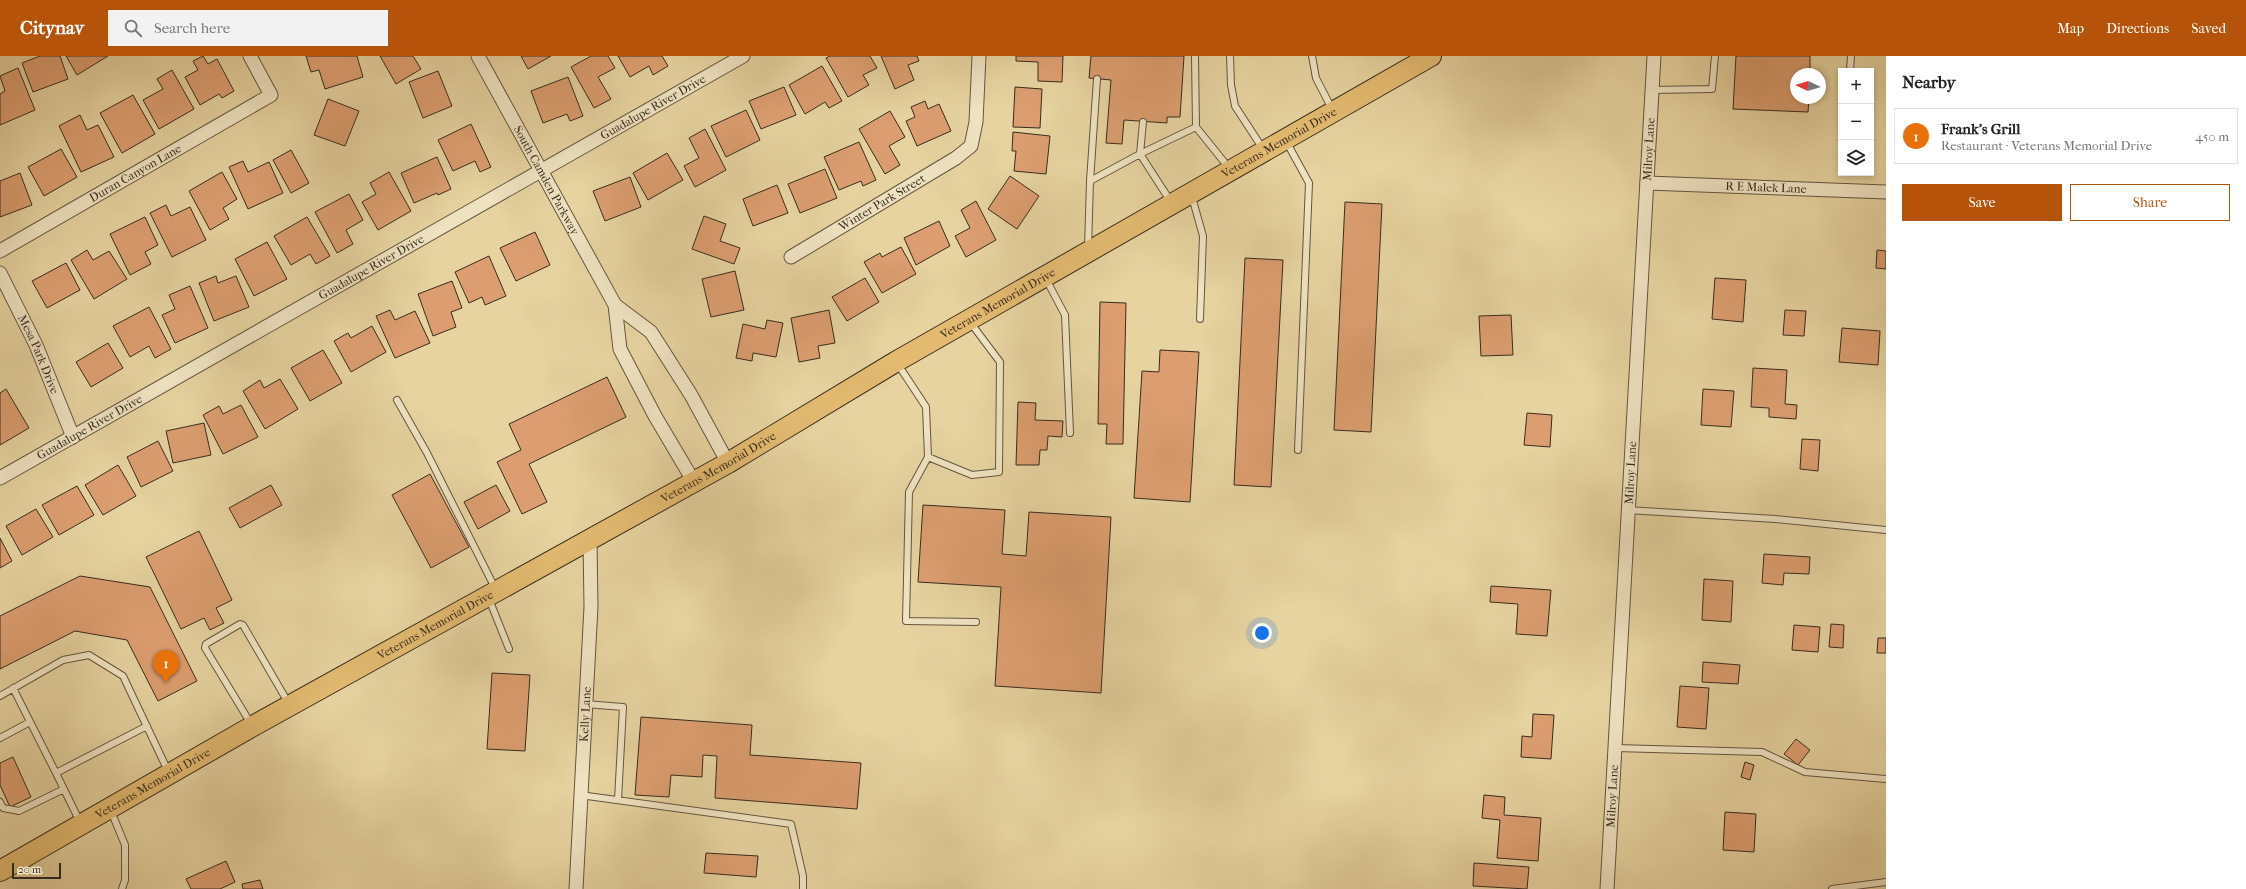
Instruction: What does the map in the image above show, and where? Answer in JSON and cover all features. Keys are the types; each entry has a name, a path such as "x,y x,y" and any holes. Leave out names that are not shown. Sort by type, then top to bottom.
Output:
{"main road":[{"name":"Veterans Memorial Drive","path":"0,871 290,705 728,463 897,361 1431,56"}],"street":[{"name":"Duran Canyon Lane","path":"0,250 271,95 250,56"},
{"name":"South Camden Parkway","path":"478,56 615,305 620,349 655,416 694,482"},
{"name":"Guadalupe River Drive","path":"0,478 743,56"},
{"name":"Winter Park Street","path":"791,257 956,158 971,146 976,122 979,56"},
{"name":"Milroy Lane","path":"1607,889 1627,510 1654,56"},
{"name":"R E Malek Lane","path":"1647,183 1886,192"},
{"name":"Mesa Park Drive","path":"0,273 36,346 73,437"},
{"name":"South Camden Parkway","path":"615,305 651,332 691,395 728,463"},
{"name":"Kelly Lane","path":"576,889 591,607 590,540"}],"lane":[{"path":"1195,56 1196,127 1232,170"},
{"path":"1230,56 1231,85 1235,106 1265,152"},
{"path":"1312,56 1316,78 1334,112"},
{"path":"1652,90 1712,89 1715,56"},
{"path":"1850,68 1851,56"},
{"path":"1088,252 1090,181 1097,78"},
{"path":"1143,122 1140,154 1173,204"},
{"path":"1090,181 1140,154 1196,127"},
{"path":"1285,140 1309,183 1298,450"},
{"path":"1191,194 1203,236 1200,319"},
{"path":"1044,276 1065,314 1070,433"},
{"path":"928,457 972,475 999,472 1000,362 969,320"},
{"path":"897,361 926,408 928,457 910,492 906,621 976,622"},
{"path":"397,400 427,452 492,593 509,649"},
{"path":"1627,510 1775,519 1886,530"},
{"path":"253,726 205,648 206,644 240,624 243,625 290,705"},
{"path":"0,696 63,660 89,655 123,676 169,773"},
{"path":"13,688 81,824"},
{"path":"586,704 623,707 618,800"},
{"path":"0,738 30,722"},
{"path":"56,773 147,726"},
{"path":"1615,748 1762,752 1805,772 1886,779"},
{"path":"0,802 3,808 19,812 64,789"},
{"path":"580,795 791,824 803,876 803,889"},
{"path":"110,807 125,846 125,880 122,889"},
{"path":"1832,889 1886,882"},
{"path":"1607,889 1612,889"}],"building":[{"path":"40,56 60,56 68,79 33,92 22,63"},
{"path":"66,56 108,56 77,75"},
{"path":"203,56 208,64 217,59 234,91 222,98 219,94 200,105 185,77 198,70 193,61"},
{"path":"306,56 357,56 363,77 325,89 319,70 311,72"},
{"path":"380,56 413,56 421,69 396,84"},
{"path":"521,56 551,56 528,69"},
{"path":"591,56 608,56 615,68 598,77 611,99 594,108 571,67"},
{"path":"618,56 662,56 668,66 653,75 649,66 630,77"},
{"path":"830,56 870,56 877,68 863,75 869,85 848,97 826,58"},
{"path":"881,56 917,56 919,61 908,65 914,80 895,89"},
{"path":"1016,56 1063,56 1062,82 1038,81 1038,62 1016,61"},
{"path":"1091,56 1184,56 1180,117 1167,117 1167,123 1124,120 1122,144 1106,143 1111,80 1089,78"},
{"path":"1736,56 1810,56 1810,68 1790,68 1790,104 1809,104 1808,112 1733,109"},
{"path":"822,66 842,101 829,108 825,102 805,114 789,85"},
{"path":"18,68 35,110 0,125 0,94 5,91 0,76"},
{"path":"172,70 194,109 159,129 143,100 163,89 157,79"},
{"path":"438,71 452,106 423,118 409,82"},
{"path":"568,77 583,116 570,121 567,114 543,123 531,91"},
{"path":"784,87 796,115 761,129 749,101"},
{"path":"1015,87 1042,89 1040,128 1013,127"},
{"path":"133,95 155,134 122,153 100,113"},
{"path":"328,99 359,111 345,146 314,135"},
{"path":"925,101 928,109 939,104 951,131 917,146 906,121 915,117 911,107"},
{"path":"746,110 760,140 726,157 711,126"},
{"path":"890,111 905,137 889,146 900,165 885,174 859,129"},
{"path":"80,115 87,130 98,125 114,157 81,172 59,126"},
{"path":"471,124 491,167 480,172 475,161 453,171 438,140"},
{"path":"705,129 726,170 695,187 684,166 699,158 689,138"},
{"path":"1013,132 1050,136 1046,174 1014,171 1016,151 1012,151"},
{"path":"859,142 876,180 863,186 861,181 839,190 824,157"},
{"path":"61,149 77,177 44,196 28,167"},
{"path":"291,150 309,183 291,193 273,160"},
{"path":"667,153 683,180 648,200 633,173"},
{"path":"437,157 451,189 438,195 437,193 414,203 401,173"},
{"path":"243,161 248,172 269,162 283,193 248,209 229,167"},
{"path":"825,169 837,198 800,213 788,184"},
{"path":"222,172 237,199 223,208 229,219 210,230 189,191"},
{"path":"389,172 411,211 378,230 362,202 376,194 370,183"},
{"path":"20,173 32,205 0,217 0,181"},
{"path":"1010,176 1039,196 1017,229 988,209"},
{"path":"630,177 641,207 605,221 593,191"},
{"path":"777,185 788,213 753,226 743,199"},
{"path":"349,194 363,220 346,230 353,244 337,253 315,212"},
{"path":"976,201 996,240 966,257 955,236 970,228 961,210"},
{"path":"1345,202 1382,204 1371,432 1334,430"},
{"path":"166,205 171,216 190,207 206,240 172,257 150,213"},
{"path":"704,216 726,224 720,241 740,248 734,264 692,249"},
{"path":"145,217 158,245 145,252 151,264 130,275 110,234"},
{"path":"307,217 330,256 316,264 310,254 291,265 274,236"},
{"path":"939,221 950,246 916,265 904,238"},
{"path":"535,232 550,265 516,281 500,248"},
{"path":"267,242 287,279 254,296 235,259"},
{"path":"901,247 916,274 882,293 864,262 880,253 882,257"},
{"path":"87,250 93,260 109,251 127,279 94,299 71,260"},
{"path":"1877,250 1886,251 1886,269 1876,268"},
{"path":"489,256 506,296 485,305 482,297 469,303 455,272"},
{"path":"1245,258 1283,260 1271,487 1234,485"},
{"path":"66,263 80,290 47,308 32,281"},
{"path":"735,271 744,310 711,317 702,279"},
{"path":"216,276 218,283 236,276 249,307 214,321 199,283"},
{"path":"865,278 879,302 847,321 832,297"},
{"path":"1715,278 1746,280 1743,322 1712,319"},
{"path":"452,281 462,308 451,312 456,327 433,336 418,294"},
{"path":"190,286 208,328 175,343 162,315 175,309 169,295"},
{"path":"1100,302 1126,303 1123,444 1106,444 1107,424 1098,424"},
{"path":"149,307 171,349 155,358 149,346 130,357 113,326"},
{"path":"390,310 395,320 415,311 430,343 395,358 376,316"},
{"path":"829,310 835,343 818,346 820,358 799,362 791,318"},
{"path":"1785,310 1806,311 1804,336 1783,335"},
{"path":"1511,315 1513,355 1481,356 1479,316"},
{"path":"767,320 783,323 776,357 753,353 752,361 736,358 743,324 765,329"},
{"path":"372,326 386,352 351,372 334,341 348,333 351,338"},
{"path":"1842,328 1880,331 1878,365 1839,362"},
{"path":"108,343 123,368 91,387 76,362"},
{"path":"323,350 342,383 310,401 291,368"},
{"path":"1160,350 1199,352 1190,502 1134,498 1142,371 1159,372"},
{"path":"1753,368 1787,370 1785,404 1797,405 1796,419 1769,417 1769,408 1751,407"},
{"path":"607,377 626,417 529,464 547,502 522,514 497,462 521,450 509,424"},
{"path":"280,379 298,409 265,429 243,391 260,380 264,388"},
{"path":"6,389 29,428 0,445 0,393"},
{"path":"1703,389 1734,391 1731,427 1701,425"},
{"path":"1018,402 1036,403 1035,420 1063,421 1062,437 1048,436 1047,450 1040,450 1039,465 1016,465"},
{"path":"241,405 258,437 223,454 203,415 219,406 223,414"},
{"path":"1527,413 1552,415 1550,447 1524,445"},
{"path":"204,423 211,455 173,463 166,431"},
{"path":"1802,439 1820,440 1818,471 1800,469"},
{"path":"158,441 173,471 141,487 127,457"},
{"path":"118,465 136,496 103,515 85,485"},
{"path":"430,474 469,547 431,568 392,495"},
{"path":"271,485 282,505 240,528 229,508"},
{"path":"496,485 510,511 478,529 464,502"},
{"path":"77,486 94,515 59,535 42,505"},
{"path":"923,505 1005,510 1002,554 1026,556 1029,512 1111,517 1101,693 995,686 1001,587 918,582"},
{"path":"36,509 53,537 22,555 6,526"},
{"path":"199,531 232,600 216,608 224,623 210,630 204,618 181,629 146,557"},
{"path":"0,538 12,561 0,568"},
{"path":"1764,554 1810,557 1809,574 1784,573 1783,585 1762,583"},
{"path":"80,576 150,587 197,681 158,701 127,640 75,631 0,669 0,616"},
{"path":"1704,579 1733,581 1731,622 1702,620"},
{"path":"1491,586 1551,590 1547,636 1516,634 1518,604 1490,602"},
{"path":"1831,624 1844,625 1843,648 1829,647"},
{"path":"1794,625 1820,627 1818,652 1792,650"},
{"path":"1878,638 1886,638 1886,653 1877,653"},
{"path":"1703,662 1740,665 1738,684 1702,682"},
{"path":"492,673 530,675 525,751 487,749"},
{"path":"1680,686 1709,688 1706,729 1677,727"},
{"path":"1533,714 1554,715 1551,759 1521,757 1522,736 1532,737"},
{"path":"641,717 752,725 750,755 861,763 857,809 715,798 717,756 703,755 702,777 671,775 669,797 635,795"},
{"path":"1796,739 1810,750 1798,765 1784,754"},
{"path":"13,757 31,797 10,807 0,785 0,763"},
{"path":"1745,762 1754,765 1750,780 1741,777"},
{"path":"1484,795 1505,797 1504,815 1541,818 1538,861 1497,858 1500,820 1482,818"},
{"path":"1725,812 1756,814 1754,852 1723,850"},
{"path":"706,853 758,856 756,877 704,873"},
{"path":"226,861 235,882 220,889 191,889 186,879"},
{"path":"1474,863 1529,867 1527,889 1473,886"},
{"path":"260,880 263,889 243,889 242,884"}],"place":[{"name":"Frank's Grill","path":"166,683"}]}
